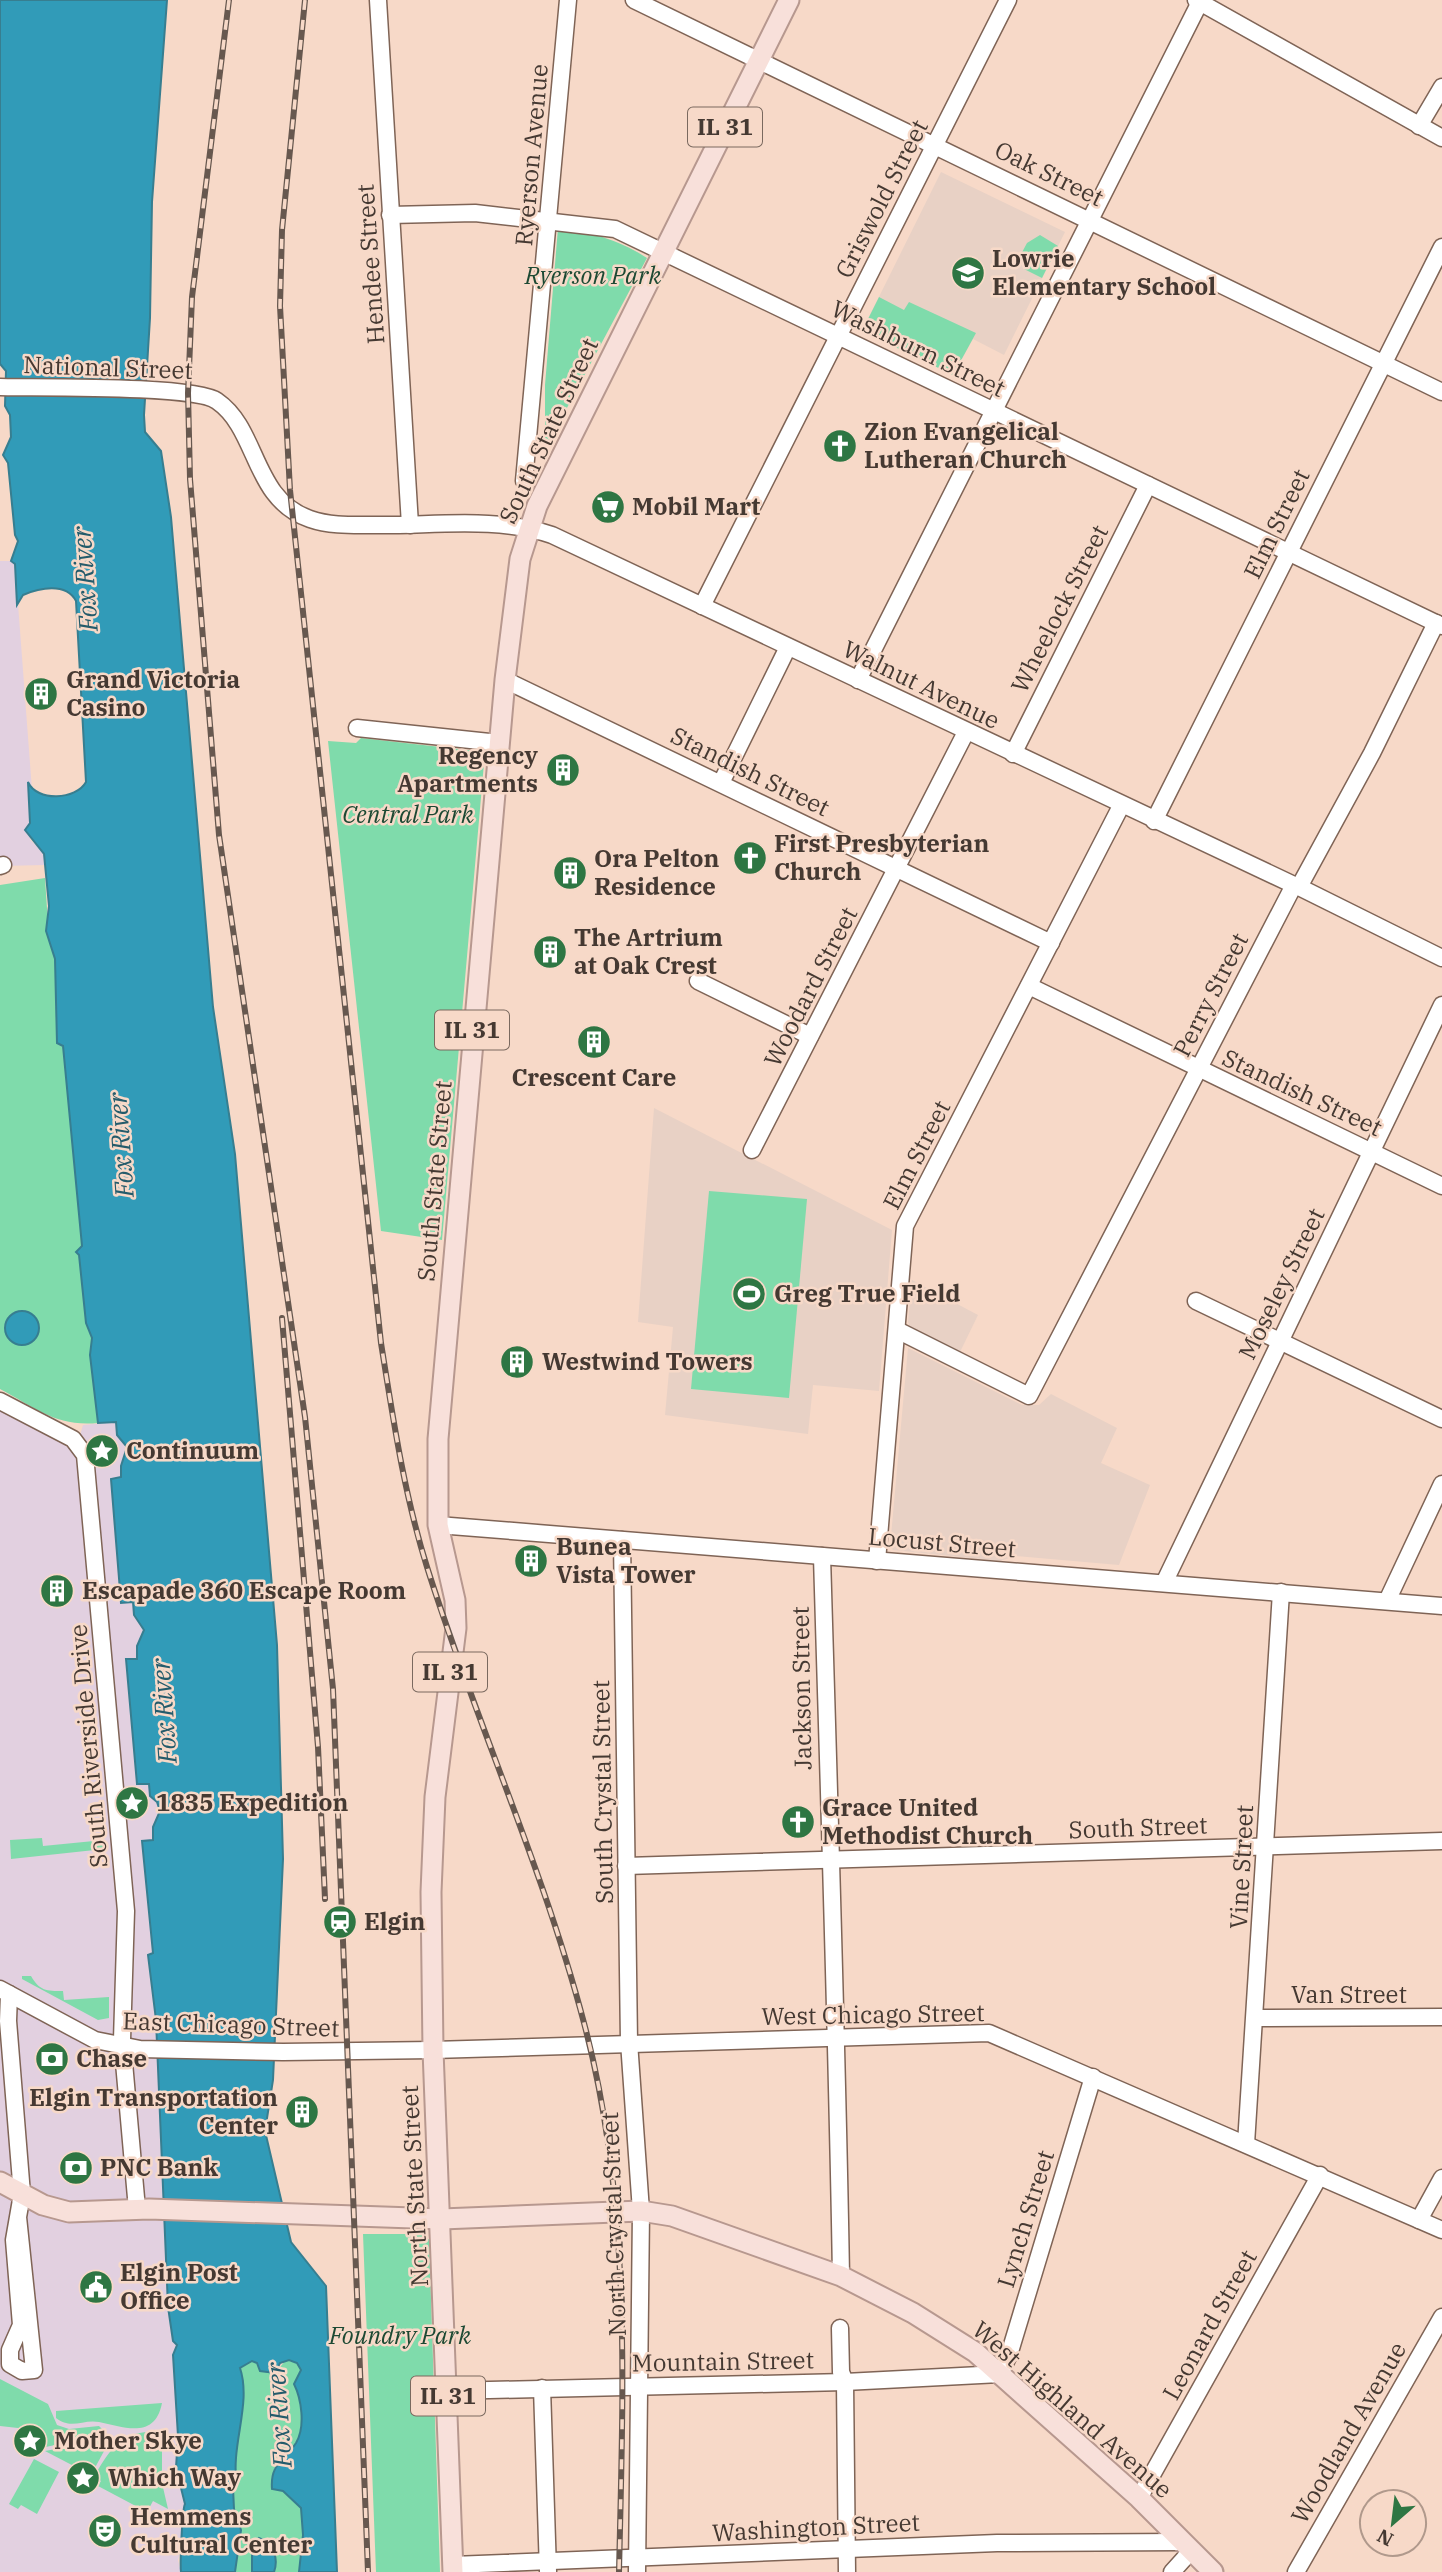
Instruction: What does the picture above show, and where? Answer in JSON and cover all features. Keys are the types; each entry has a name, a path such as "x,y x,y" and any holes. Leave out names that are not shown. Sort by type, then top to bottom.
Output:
{"main road":[{"name":"South State Street","path":"433,2050 431,1845 456,1628 455,1600 438,1525 439,1427 499,743 520,559 528,527 661,253 789,0"},
{"name":"North State Street","path":"433,2050 442,2219 453,2568"},
{"name":"West Highland Avenue","path":"0,2182 59,2210 143,2209 442,2219 641,2210 673,2216 841,2276 913,2313 975,2352 1139,2498 1213,2572"}],"street":[{"name":"Hendee Street","path":"377,0 410,525"},
{"name":"Ryerson Avenue","path":"524,481 550,220 568,0"},
{"name":"Oak Street","path":"634,0 1442,392"},
{"name":"Griswold Street","path":"702,606 1008,0"},
{"path":"858,680 1198,1 1442,138"},
{"path":"1419,126 1442,87"},
{"name":"Washburn Street","path":"390,215 475,213 615,229 1439,624"},
{"name":"Elm Street","path":"1154,821 1442,247"},
{"name":"National Street","path":"0,387 197,393 214,398 225,407 274,493 301,515 341,525 500,523 528,527"},
{"name":"Wheelock Street","path":"1013,754 1147,485"},
{"name":"Walnut Avenue","path":"528,527 552,535 1121,806 1297,886 1442,958"},
{"name":"Perry Street","path":"897,1331 1030,1396 1198,1070 1372,753 1439,624"},
{"path":"721,783 788,647"},
{"name":"Standish Street","path":"505,680 1051,943"},
{"path":"357,728 499,743"},
{"name":"Woodard Street","path":"752,1150 966,732"},
{"name":"Elm Street","path":"877,1561 905,1226 1121,806"},
{"path":"698,981 810,1036"},
{"name":"Standish Street","path":"1029,986 1442,1186"},
{"name":"Moseley Street","path":"1164,1583 1442,1005"},
{"path":"1195,1301 1442,1419"},
{"name":"South Riverside Drive","path":"0,1401 78,1443 85,1455 126,1910 143,2209"},
{"path":"1387,1601 1442,1484"},
{"name":"Locust Street","path":"438,1525 1442,1606"},
{"name":"South Crystal Street","path":"622,1541 629,2042"},
{"name":"Jackson Street","path":"822,1556 829,1860 837,2037 841,2276"},
{"name":"Vine Street","path":"1247,2144 1281,1592"},
{"name":"South Street","path":"626,1866 1442,1841"},
{"path":"4,1992 22,2194 18,2217 14,2247 21,2325 8,2358 10,2364 22,2371 34,2370 18,2217"},
{"name":"East Chicago Street","path":"4,1992 94,2040 132,2048 283,2052 433,2050"},
{"name":"Van Street","path":"1256,2018 1442,2017"},
{"name":"West Chicago Street","path":"433,2050 629,2042 989,2034 1442,2230"},
{"name":"North Crystal Street","path":"629,2042 641,2210 637,2565"},
{"name":"Lynch Street","path":"1000,2374 1009,2355 1093,2077"},
{"name":"Leonard Street","path":"1139,2498 1320,2175"},
{"path":"1419,2220 1442,2179"},
{"name":"Woodland Avenue","path":"1296,2572 1442,2316"},
{"path":"840,2328 841,2372 845,2382 847,2572"},
{"name":"Mountain Street","path":"448,2391 845,2382 1000,2374"},
{"path":"542,2389 548,2567"},
{"name":"Washington Street","path":"453,2568 637,2565 846,2550 997,2543 1186,2546"},
{"path":"1171,2572 1186,2546"}],"shaded area":[{"name":"Lowrie Elementary School","path":"941,172 1065,232 1004,355 973,339 953,375 862,331"},
{"path":"0,561 11,561 15,564 32,790 30,840 43,851 45,865 0,866"},
{"path":"654,1108 892,1230 879,1391 813,1385 808,1434 665,1415 673,1327 638,1322"},
{"path":"912,1280 978,1315 960,1352 910,1327 908,1322"},
{"path":"908,1348 1022,1405 1039,1405 1051,1394 1117,1428 1101,1463 1150,1485 1119,1565 1016,1556 1000,1561 893,1550 890,1547"},
{"path":"0,1401 78,1442 83,1425 116,1422 117,1434 127,1447 121,1466 121,1477 111,1479 121,1603 133,1602 144,1630 137,1646 138,1659 126,1660 137,1784 149,1783 160,1811 153,1840 142,1841 153,1954 148,1955 156,2020 168,2307 177,2344 173,2355 178,2436 176,2468 185,2504 184,2536 178,2560 181,2572 0,2572"}],"green space":[{"name":"Ryerson Park","path":"558,228 604,238 647,258 545,449 545,385"},
{"path":"1040,235 1058,246 1042,278 1024,269 1025,263 1019,258 1027,243"},
{"path":"879,297 904,310 909,302 976,333 953,375 862,331"},
{"name":"Central Park","path":"361,738 485,752 442,1240 381,1231 328,741 356,743"},
{"path":"45,878 49,939 55,959 57,1042 63,1045 82,1246 76,1252 79,1254 86,1323 92,1338 90,1355 98,1423 58,1419 0,1389 0,885"},
{"name":"Greg True Field","path":"709,1191 807,1199 789,1398 691,1389"},
{"path":"42,1838 43,1846 104,1840 104,1849 11,1859 10,1840"},
{"path":"22,1976 31,1976 37,1985 44,1989 63,1991 64,2000 109,1997 109,2018 98,2020 22,1979"},
{"name":"Foundry Park","path":"363,2234 425,2234 426,2239 429,2239 440,2572 376,2572"},
{"path":"286,2360 297,2363 301,2370 294,2384 299,2397 302,2421 296,2443 274,2469 281,2486 301,2508 303,2535 299,2572 235,2572 241,2530 234,2509 233,2488 237,2484 236,2455 244,2395 239,2369 252,2361 275,2373"},
{"path":"0,2379 48,2404 57,2425 69,2429 99,2426 107,2434 41,2448 43,2438 36,2430 0,2426"},
{"path":"162,2403 158,2415 146,2427 128,2428 93,2421 72,2424 56,2418 56,2411"},
{"path":"146,2432 158,2437 162,2444 162,2483 168,2509 153,2501 147,2512 98,2486 101,2481 94,2477 114,2447 128,2437"},
{"path":"107,2439 109,2442 91,2475 45,2451"},
{"path":"34,2459 59,2472 37,2514 21,2505 18,2509 9,2504"}],"water":[{"name":"Fox River","path":"0,0 167,0 152,202 145,432 161,451 171,517 213,1007 235,1154 277,1645 283,1859 273,2080 265,2131 291,2242 326,2286 337,2572 299,2572 303,2535 301,2508 283,2491 272,2489 273,2474 296,2443 301,2429 299,2397 294,2384 301,2370 297,2363 289,2360 280,2363 275,2373 260,2371 257,2363 252,2361 240,2368 244,2396 236,2455 237,2485 233,2488 234,2509 241,2530 235,2572 181,2572 185,2504 176,2468 178,2436 173,2355 177,2345 173,2341 168,2307 156,2020 148,1955 153,1953 142,1841 153,1840 153,1827 160,1811 157,1802 150,1796 149,1784 137,1784 126,1659 137,1659 137,1646 144,1630 134,1615 133,1602 121,1603 111,1479 121,1477 121,1466 127,1447 117,1435 116,1422 98,1423 90,1355 92,1338 86,1323 79,1255 76,1252 82,1246 63,1046 57,1043 55,959 46,931 49,906 44,854 25,830 30,823 28,782 39,793 57,796 74,792 86,782 76,601 66,591 52,588 23,595 17,605 15,564 11,561 18,541 15,535 8,463 3,455 11,437 10,415 5,406 6,371 0,364"},
{"path":"22,1311 34,1316 39,1328 34,1340 22,1345 10,1340 5,1328 10,1316"},
{"path":"259,2538 268,2543 274,2552 274,2572 252,2572 252,2546"}],"railway":[{"path":"229,0 192,297 188,393 190,479 219,835 305,1417 333,1689 368,2572"},
{"path":"305,0 282,230 280,306 290,490 381,1343 400,1456 427,1567 549,1907 584,2023 599,2091 610,2159 621,2296 619,2572"},
{"path":"282,1318 318,1747 325,1899"}],"place":[{"name":"Lowrie Elementary School","path":"968,273"},
{"name":"Zion Evangelical Lutheran Church","path":"840,446"},
{"name":"Mobil Mart","path":"608,507"},
{"name":"Grand Victoria Casino","path":"41,694"},
{"name":"Regency Apartments","path":"563,770"},
{"name":"First Presbyterian Church","path":"750,858"},
{"name":"Ora Pelton Residence","path":"570,873"},
{"name":"The Artrium at Oak Crest","path":"550,952"},
{"name":"Crescent Care","path":"594,1042"},
{"name":"Greg True Field","path":"749,1294"},
{"name":"Westwind Towers","path":"517,1362"},
{"name":"Continuum","path":"102,1451"},
{"name":"Bunea Vista Tower","path":"531,1561"},
{"name":"Escapade 360 Escape Room","path":"57,1591"},
{"name":"1835 Expedition","path":"132,1803"},
{"name":"Grace United Methodist Church","path":"798,1822"},
{"name":"Elgin","path":"340,1922"},
{"name":"Chase","path":"52,2059"},
{"name":"Elgin Transportation Center","path":"302,2112"},
{"name":"PNC Bank","path":"76,2168"},
{"name":"Elgin Post Office","path":"96,2287"},
{"name":"Mother Skye","path":"30,2441"},
{"name":"Which Way","path":"83,2478"},
{"name":"Hemmens Cultural Center","path":"105,2531"}]}
